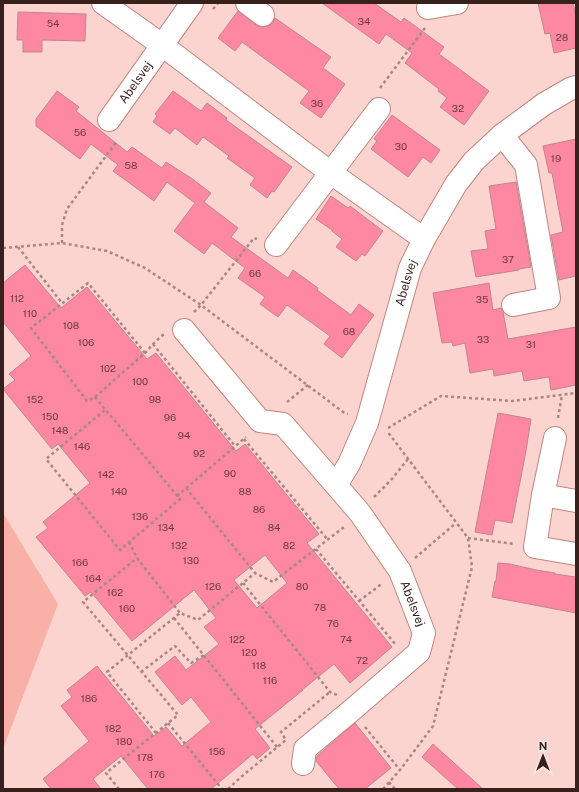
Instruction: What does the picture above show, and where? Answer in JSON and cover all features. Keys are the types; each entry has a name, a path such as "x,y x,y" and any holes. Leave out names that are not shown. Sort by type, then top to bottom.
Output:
{"street":[{"path":"103,3 162,45 331,173 424,239"},
{"name":"Abelsvej","path":"109,120 192,3"},
{"path":"428,8 457,3"},
{"name":"Abelsvej","path":"336,484 349,464 367,423 410,268 424,239 456,184 474,161 502,135 544,104 576,87"},
{"path":"276,245 379,109"},
{"path":"502,135 526,165 549,298 512,305"},
{"path":"180,326 260,421 264,421"},
{"name":"Abelsvej","path":"264,421 283,424 360,513 400,571 424,632 418,652 305,749 303,764"},
{"path":"555,438 543,495 535,547 576,554"},
{"path":"543,495 576,501"}],"path":[{"path":"379,109 375,94 427,25 428,8"},
{"path":"145,354 88,283 31,328 87,401 95,397 145,354 152,344 180,326 201,305 254,238 276,245"},
{"path":"18,247 62,303"},
{"path":"152,344 235,446"},
{"path":"177,496 308,385"},
{"path":"386,429 441,396 512,401 576,393"},
{"path":"95,397 180,499 120,550 46,459 105,410"},
{"path":"244,438 328,540"},
{"path":"186,488 254,573 273,582 328,540 360,513 366,504 391,480 408,459"},
{"path":"359,601 400,571 456,523"},
{"path":"468,538 535,547"},
{"path":"129,542 138,558 180,613 198,620 254,573"},
{"path":"316,549 399,647 408,661"},
{"path":"119,789 106,773 178,715 83,602 138,558"},
{"path":"243,582 330,692 339,696 352,710 400,770"},
{"path":"156,733 107,672 180,613"},
{"path":"174,618 277,747"},
{"path":"141,672 175,646 191,663 204,655"},
{"path":"228,789 286,740 281,732 330,692"},
{"path":"168,723 222,789"},
{"path":"389,782 395,789"}],"shaded area":[{"path":"3,513 58,604 3,749"}],"building":[{"path":"322,3 374,3 401,22 404,18 444,47 439,54 489,91 464,125 440,107 447,98 438,91 439,89 405,63 412,53 386,34 379,44"},
{"path":"538,3 573,3 576,17 576,48 554,53 550,33 545,34"},
{"path":"238,11 256,25 261,27 268,26 273,23 275,18 331,57 323,68 345,84 321,118 300,103 309,91 242,42 235,51 218,38"},
{"path":"18,12 86,14 85,41 42,40 42,52 23,52 23,40 17,40"},
{"path":"57,91 79,107 76,111 127,152 132,147 162,168 166,162 211,193 204,202 238,228 231,237 288,278 293,270 351,315 359,304 374,315 342,358 324,344 330,336 287,305 278,317 260,304 265,297 238,278 245,268 212,243 204,254 174,231 195,203 167,182 154,201 113,171 118,165 91,144 80,159 36,126 36,119"},
{"path":"173,91 201,111 207,103 227,118 226,120 292,167 274,192 272,191 267,198 250,185 255,178 227,158 229,156 203,137 197,145 175,128 170,134 153,122 157,116 155,114"},
{"path":"392,115 440,150 431,163 423,157 408,177 371,149 377,141 374,139"},
{"path":"576,139 576,276 559,280 551,235 563,232 552,173 549,173 543,146"},
{"path":"516,182 531,267 476,277 471,251 488,249 485,231 496,229 489,186"},
{"path":"331,196 348,208 350,206 383,231 365,256 362,254 356,261 336,247 342,239 316,219"},
{"path":"25,265 61,308 87,287 147,359 156,353 236,451 245,444 319,534 307,543 392,647 350,683 334,664 255,729 270,748 257,759 253,754 211,789 148,789 121,756 93,779 101,789 51,789 43,779 89,741 61,706 72,697 67,690 97,666 154,736 166,727 182,746 211,722 191,697 182,705 155,672 175,656 186,670 219,644 204,627 216,618 194,590 132,641 91,592 85,596 36,537 48,528 43,522 90,483 58,444 52,449 3,389 15,380 9,374 31,356 3,322 3,283","holes":["265,555 287,583 257,608 234,580"]},
{"path":"489,283 493,310 501,308 508,339 576,327 576,385 551,390 549,377 524,381 522,371 494,376 493,369 470,373 465,343 453,346 452,342 442,343 433,293"},
{"path":"498,413 531,419 512,523 495,520 492,535 475,532"},
{"path":"498,563 576,577 576,613 492,597"},
{"path":"355,723 391,768 365,789 339,789 316,761 317,756"},
{"path":"433,744 483,789 458,789 422,757"}]}
